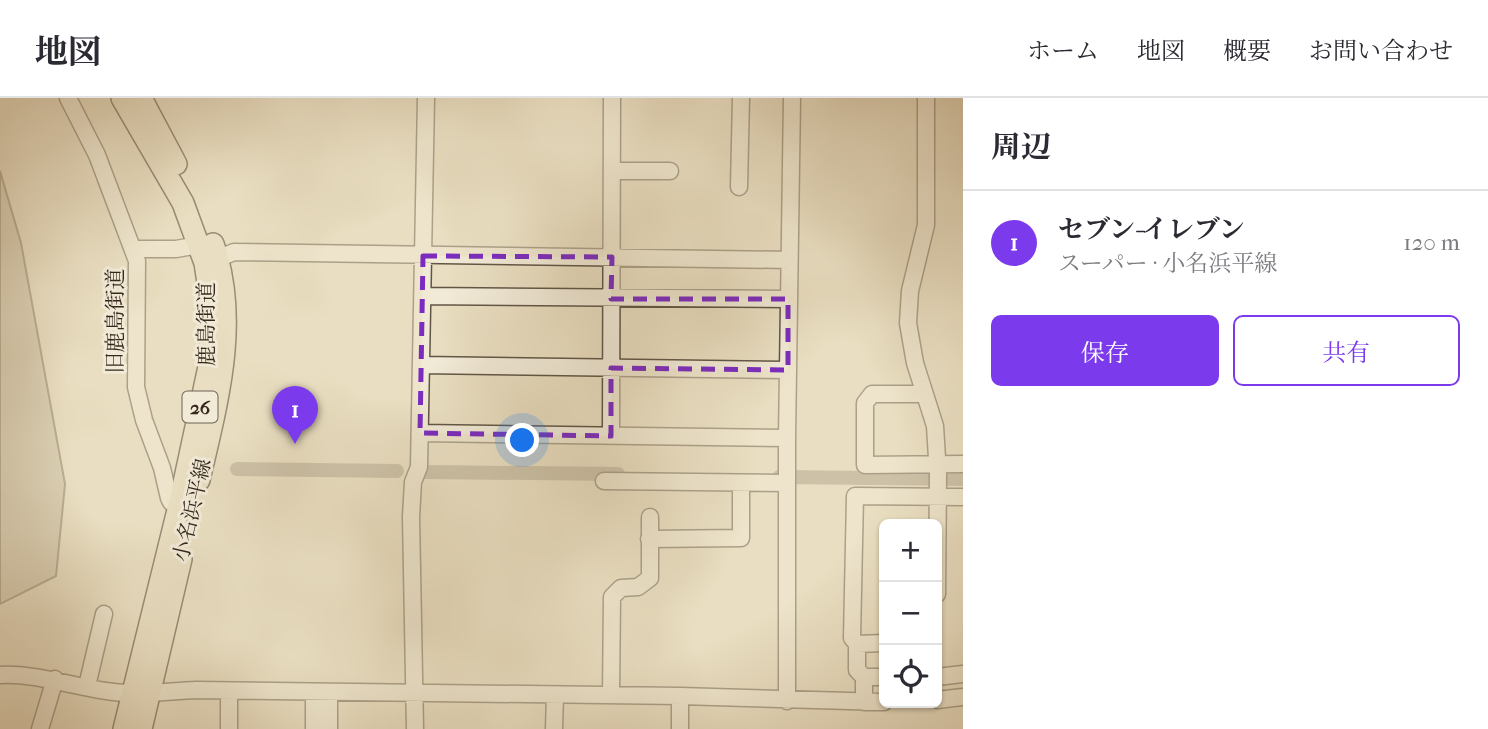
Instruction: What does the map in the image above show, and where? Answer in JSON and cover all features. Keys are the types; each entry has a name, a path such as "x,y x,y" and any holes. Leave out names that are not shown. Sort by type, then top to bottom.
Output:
{"main road":[{"name":"鹿島街道","path":"122,98 183,203 207,256 210,296 209,362 142,692 124,729"},
{"name":"小名浜平線","path":"141,98 206,221 207,256 224,284 227,315 224,358 215,413 142,692 141,729"}],"street":[{"name":"旧鹿島街道","path":"68,98 97,155 138,265 136,387 169,498 179,506"},
{"path":"415,729 411,517 413,482 419,467 426,98"},
{"path":"611,436 612,98"},
{"path":"739,187 741,98"},
{"path":"787,701 788,299 792,98"},
{"path":"926,98 926,225 910,291 908,323 910,343 935,426 938,480 937,582"},
{"path":"612,170 670,172"},
{"path":"133,249 176,249 207,256 234,252 789,260"},
{"path":"422,296 788,299"},
{"path":"421,365 788,370"},
{"path":"925,394 872,394 865,403 865,465 938,480 963,497"},
{"path":"420,433 787,438"},
{"path":"879,677 864,677 857,670 857,644 852,638 855,496 938,480 963,464"},
{"path":"604,481 741,484 787,476"},
{"path":"649,539 741,538 741,484"},
{"path":"611,695 612,597 621,588 638,587 650,578 650,517"},
{"path":"87,686 104,614"},
{"path":"857,644 879,643"},
{"path":"942,676 963,674"},
{"path":"0,675 55,679 112,692 611,695 879,702"},
{"path":"863,702 864,677"},
{"path":"40,729 55,679"},
{"path":"229,691 229,729"},
{"path":"314,729 322,692"},
{"path":"322,692 329,729"},
{"path":"554,729 555,695"},
{"path":"680,696 680,729"},
{"path":"942,699 963,697"}],"highlighted area":[{"path":"423,256 612,257 611,299 788,299 788,370 611,368 611,436 420,433"}],"shaded area":[{"path":"0,171 21,243 65,484 56,576 0,604"}],"waterway":[{"path":"237,469 397,471"},
{"path":"424,472 618,474"},
{"path":"779,477 963,479"}],"place":[{"name":"セブン-イレブン","path":"295,444"}]}
